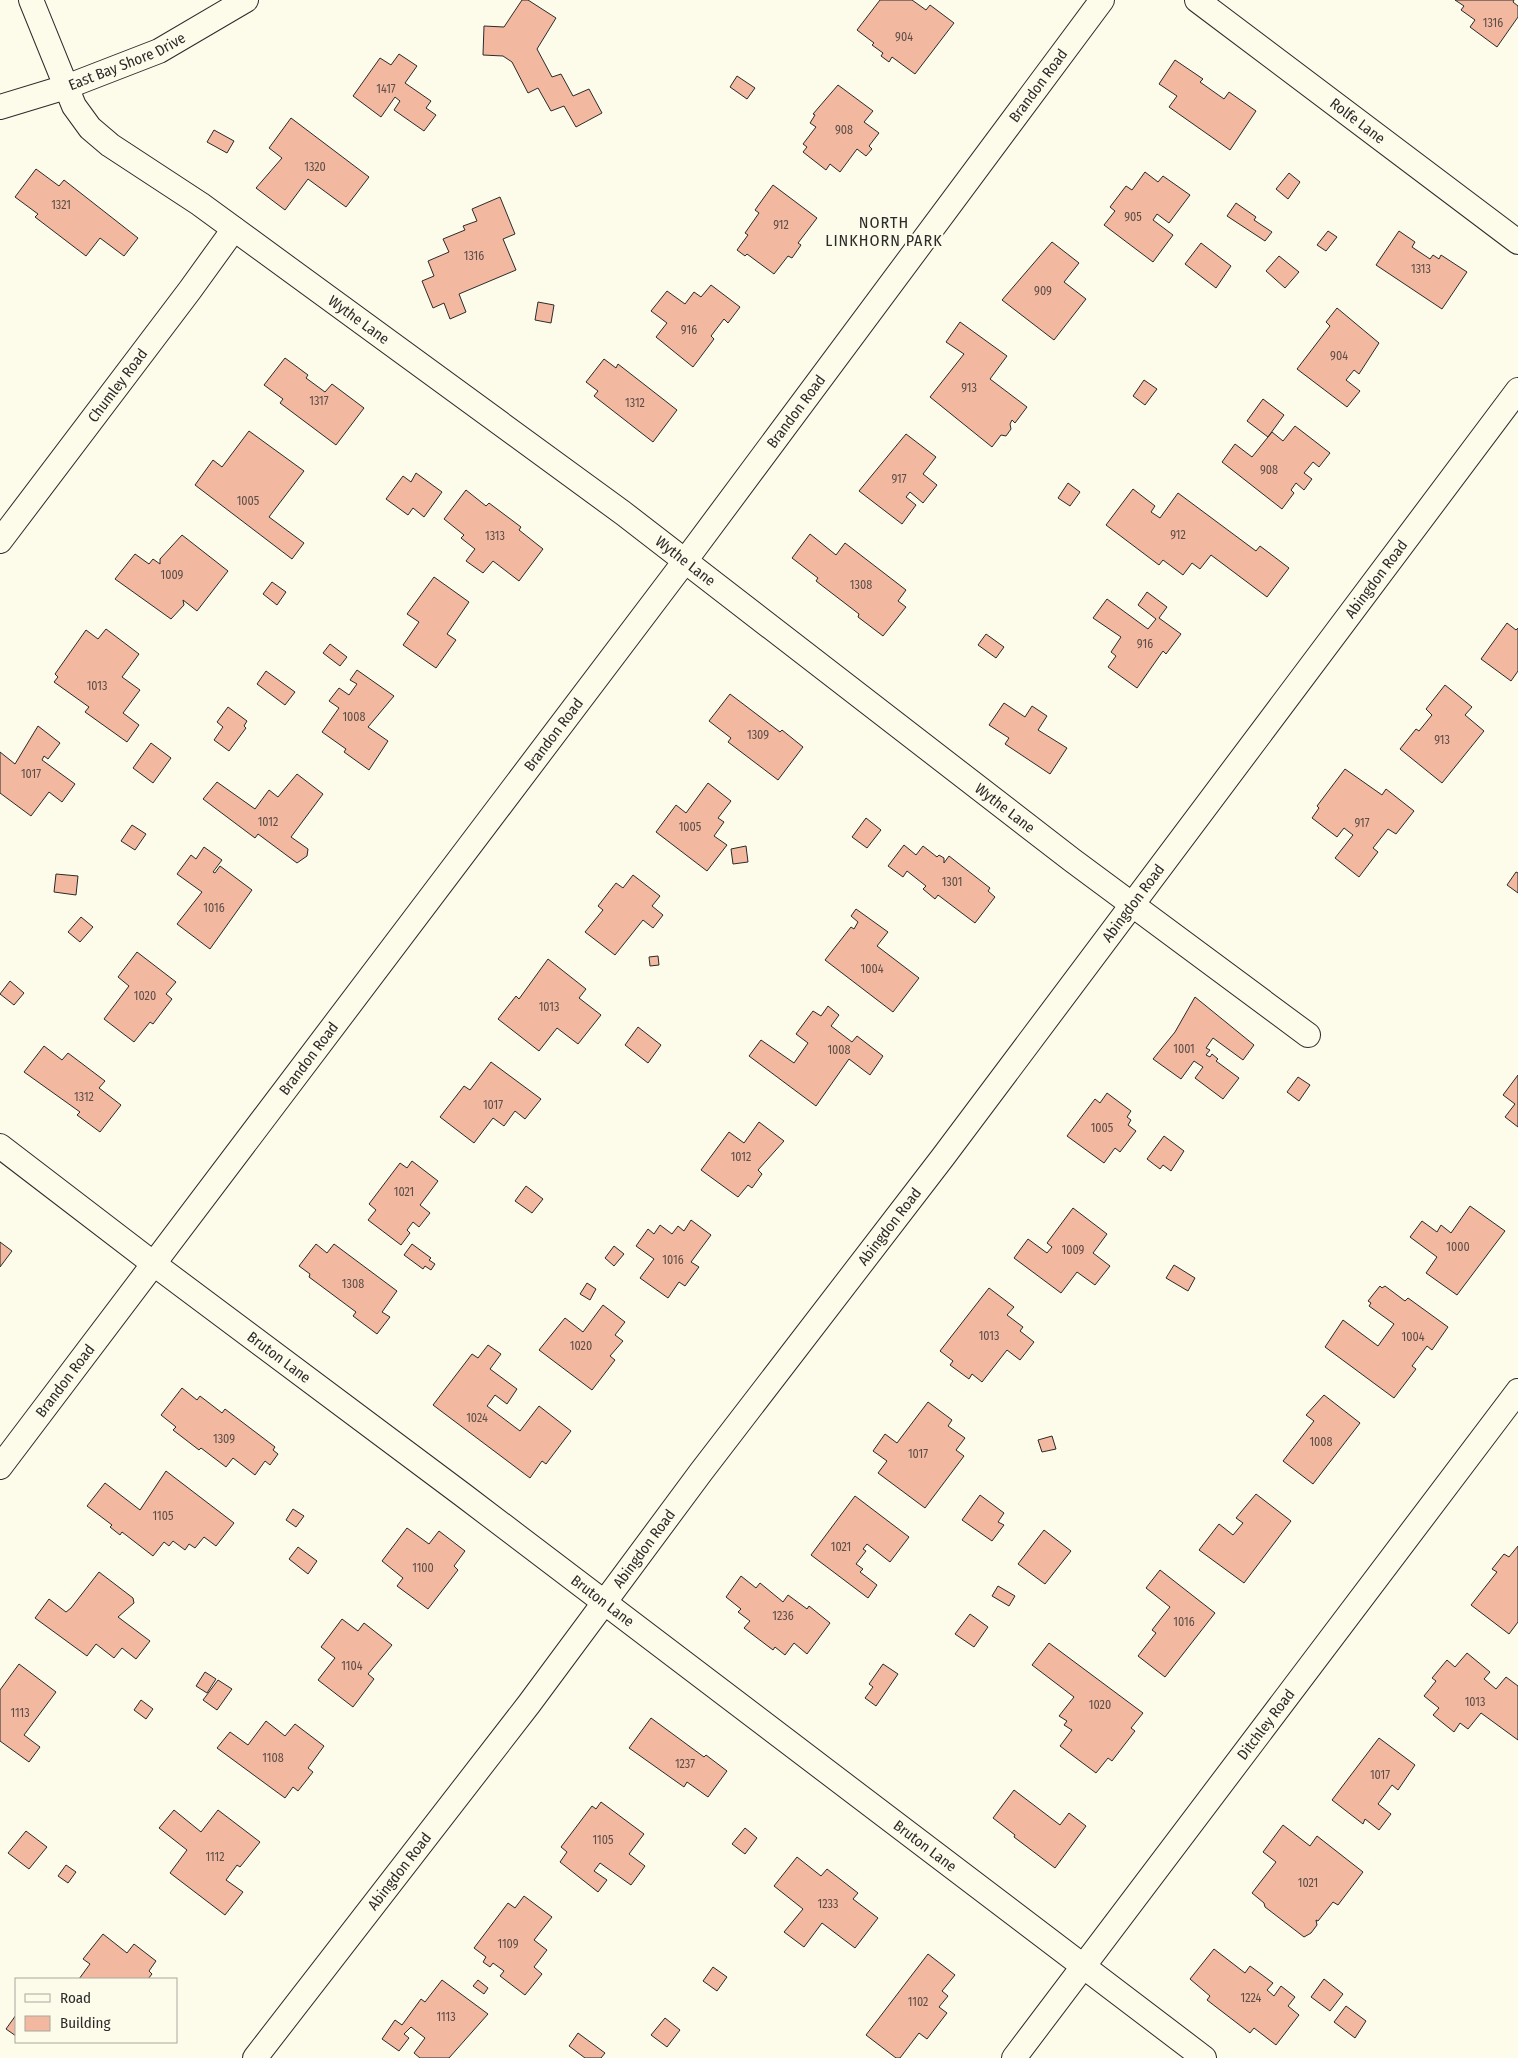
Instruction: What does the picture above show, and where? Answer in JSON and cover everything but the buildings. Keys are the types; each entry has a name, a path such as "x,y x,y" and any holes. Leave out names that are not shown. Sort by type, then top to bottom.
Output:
{"street":[{"name":"Wythe Lane","path":"31,0 74,106 90,128 110,145 234,229 622,513 1064,854 1308,1035"},
{"name":"East Bay Shore Drive","path":"0,107 66,87 159,51 246,0"},
{"name":"Brandon Road","path":"0,1467 685,561 1102,0"},
{"name":"Rolfe Lane","path":"1197,0 1518,242"},
{"name":"Chumley Road","path":"0,541 234,229"},
{"name":"Abingdon Road","path":"255,2058 529,1704 1518,390"},
{"name":"Bruton Lane","path":"0,1146 154,1264 605,1602 1204,2058"},
{"name":"Ditchley Road","path":"1014,2058 1518,1391"}],"district":[{"name":"NORTH LINKHORN PARK","path":"884,231"}]}
